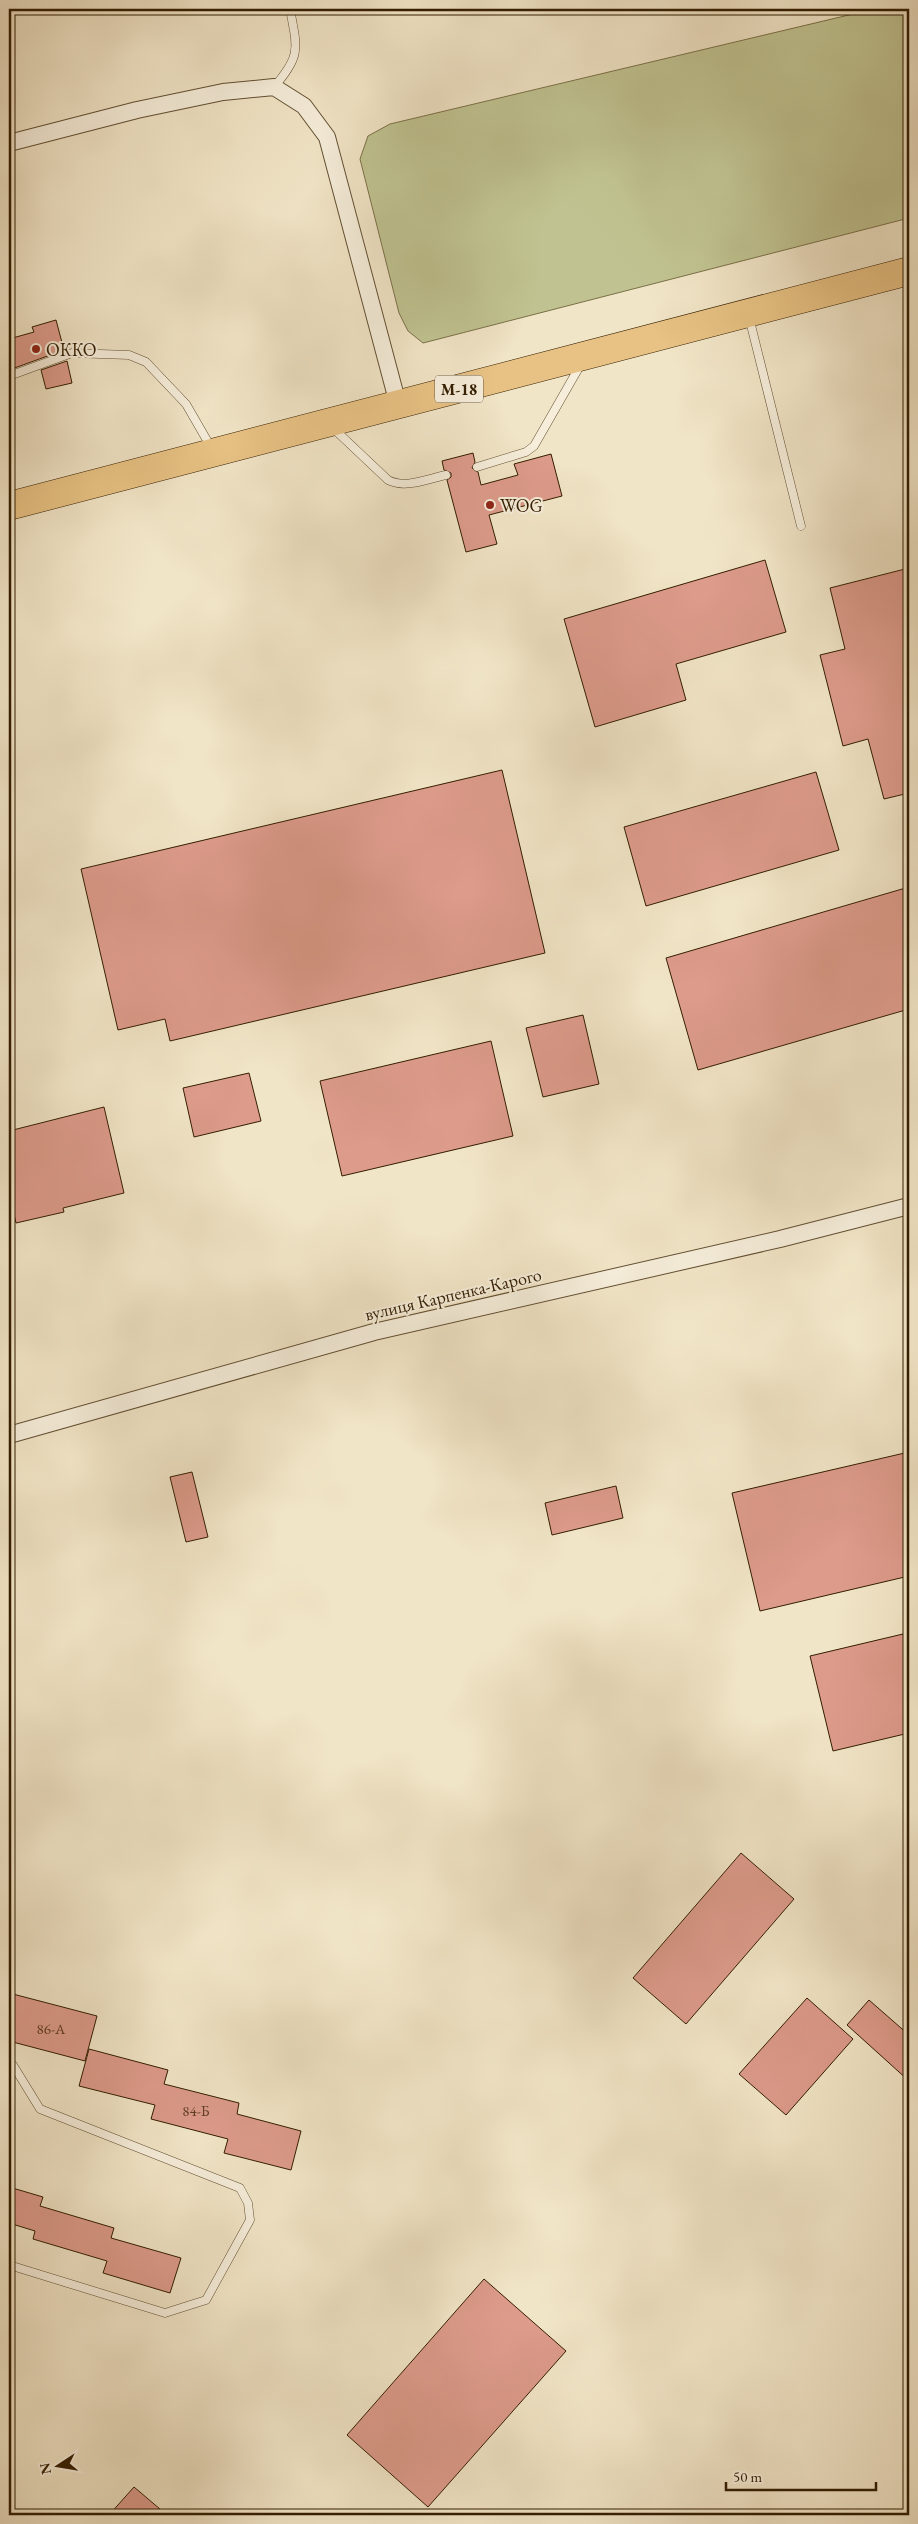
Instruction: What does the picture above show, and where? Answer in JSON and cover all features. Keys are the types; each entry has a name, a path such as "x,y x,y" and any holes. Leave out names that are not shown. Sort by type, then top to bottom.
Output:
{"highway":[{"name":"М-18","path":"9,506 328,424 398,404 584,358 909,271"}],"street":[{"path":"9,143 137,110 223,92 274,87 304,106 327,137 398,404"},
{"name":"вулиця Карпенка-Карого","path":"9,1435 374,1332 780,1239 909,1206"}],"lane":[{"path":"274,87 291,68 297,44 290,9"},
{"path":"748,314 801,526"},
{"path":"9,376 72,353 129,355 146,362 186,404 214,453"},
{"path":"477,467 526,452 534,446 584,358"},
{"path":"328,424 388,480 395,484 405,484 446,475"},
{"path":"9,2064 13,2065 40,2109 240,2188 248,2203 250,2220 206,2300 165,2313 9,2265"}],"green space":[{"path":"874,9 909,9 909,218 423,343 408,331 399,313 360,159 368,136 390,124"}],"building":[{"name":"ОККО","path":"56,320 64,350 9,370 9,339 34,332 32,327"},
{"path":"67,361 72,383 46,389 41,370"},
{"name":"WOG","path":"473,453 475,462 472,468 478,472 481,485 518,475 514,464 551,454 562,496 489,515 497,544 466,552 447,480 451,477 451,473 444,470 442,461"},
{"path":"765,560 786,632 676,664 686,700 595,727 564,619"},
{"path":"909,568 909,793 884,799 868,739 843,746 820,655 845,649 830,588"},
{"path":"502,770 545,953 170,1041 165,1019 118,1030 81,869"},
{"path":"816,772 839,850 646,906 624,827"},
{"path":"909,887 909,1009 698,1070 666,958"},
{"path":"583,1015 599,1084 543,1097 526,1028"},
{"path":"491,1041 513,1136 342,1176 320,1081"},
{"path":"249,1073 261,1121 194,1137 183,1088"},
{"path":"104,1107 124,1193 63,1208 64,1212 16,1223 9,1193 9,1131"},
{"path":"909,1452 909,1576 760,1611 732,1493"},
{"path":"192,1472 208,1537 186,1542 170,1477"},
{"path":"616,1486 623,1518 552,1535 545,1503"},
{"path":"903,1634 909,1659 909,1733 833,1751 810,1656"},
{"path":"741,1853 794,1899 686,2024 633,1978"},
{"path":"9,1993 97,2016 85,2061 9,2041"},
{"path":"807,1998 853,2039 786,2115 739,2074"},
{"path":"869,2000 909,2035 909,2081 847,2025"},
{"path":"89,2049 168,2070 164,2084 239,2103 237,2114 301,2131 291,2170 224,2153 228,2139 151,2119 155,2105 79,2086"},
{"path":"9,2187 43,2197 40,2206 114,2228 111,2238 181,2258 170,2293 103,2273 107,2261 33,2239 35,2231 9,2223"},
{"path":"484,2279 566,2351 428,2507 347,2435"},
{"path":"134,2487 167,2515 109,2515"}],"place":[{"name":"ОККО","path":"36,349"},
{"name":"WOG","path":"490,505"}]}
